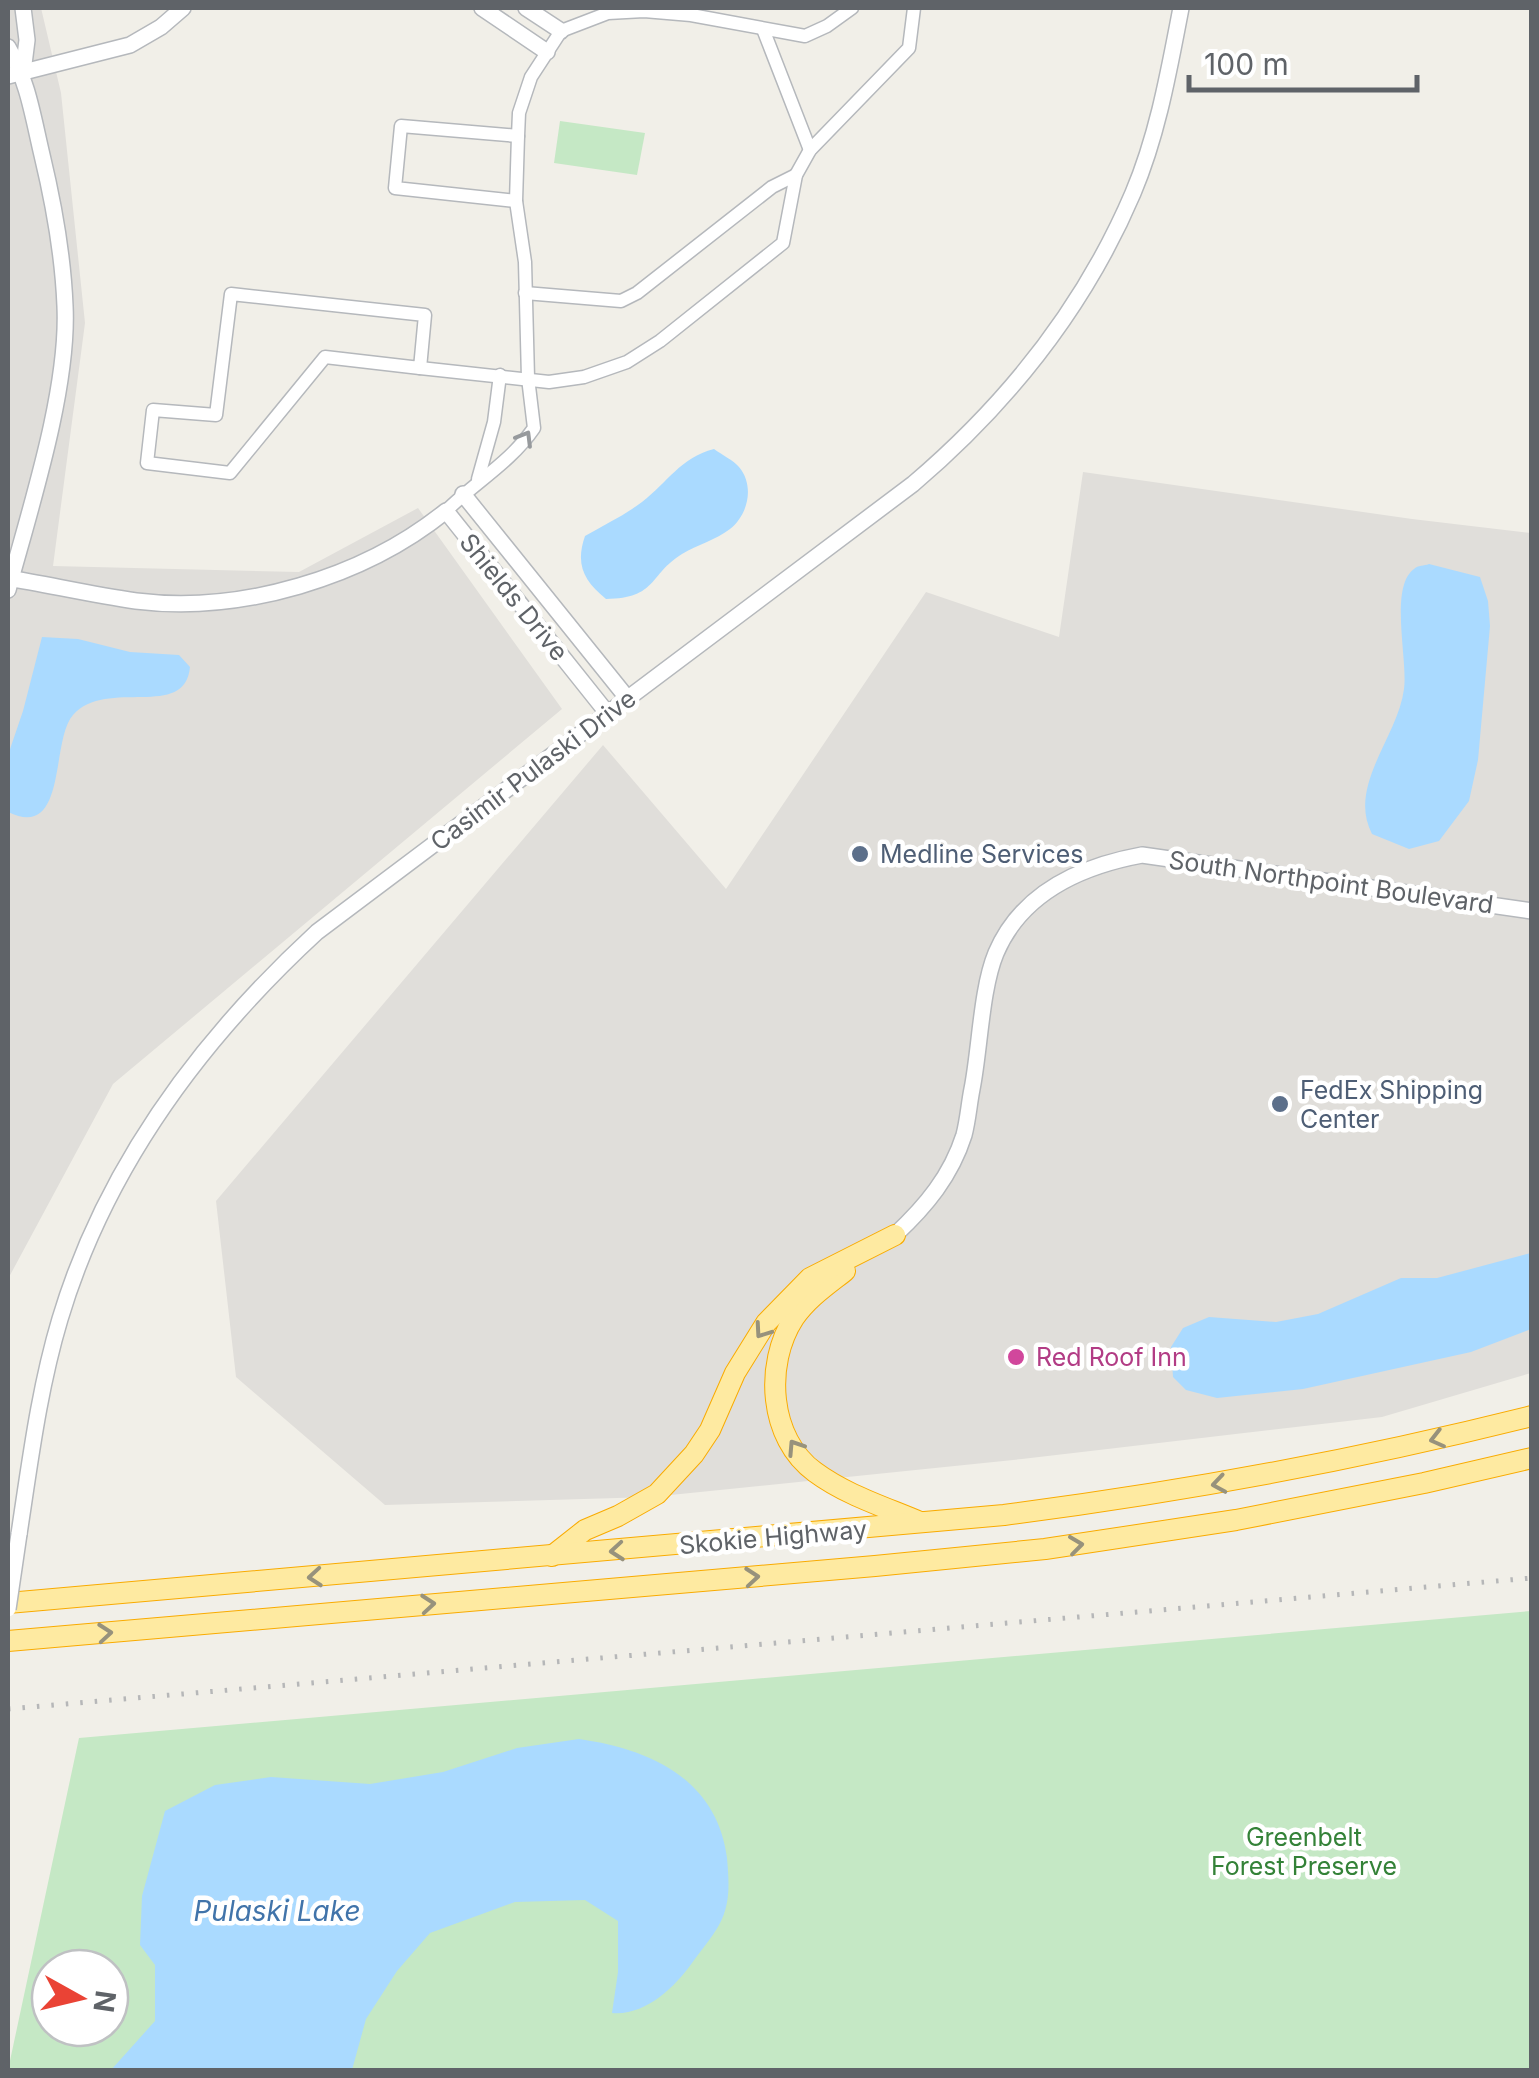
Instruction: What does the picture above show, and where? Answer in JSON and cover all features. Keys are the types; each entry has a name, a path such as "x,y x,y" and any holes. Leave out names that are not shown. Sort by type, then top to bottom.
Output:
{"highway":[{"path":"895,1235 810,1298 792,1322 778,1355 776,1415 793,1448 812,1470 841,1488 923,1524"},
{"path":"552,1556 585,1530 657,1494 710,1430 734,1373 766,1323 810,1278 895,1235"},
{"name":"Skokie Highway","path":"8,1606 923,1524 1118,1500 1416,1445 1532,1416"},
{"name":"Skokie Highway","path":"8,1641 1046,1549 1236,1520 1424,1484 1532,1458"}],"street":[{"path":"15,74 27,40 22,8"},
{"path":"15,74 130,45 184,8"},
{"path":"482,8 547,52"},
{"path":"526,8 561,31"},
{"path":"446,512 478,479 518,450 534,428 528,378 525,262 516,202 518,136 531,76 561,31 584,14 701,12 804,36 852,8"},
{"path":"420,368 425,316 231,294 216,415 153,410 147,462 230,473 325,357 420,368 528,378 549,382 584,377 627,362 660,341 783,242 796,175 810,150 909,48 914,8"},
{"name":"Casimir Pulaski Drive","path":"8,1606 42,1391 60,1318 107,1200 137,1146 194,1060 235,1012 318,932 913,484 963,442 1061,327 1096,268 1134,192 1159,114 1181,8"},
{"path":"763,29 810,150"},
{"path":"8,47 58,222 66,309 50,427 9,583"},
{"path":"516,202 395,188 401,126 518,136"},
{"path":"525,293 621,302 772,187 796,175"},
{"path":"478,479 494,422 500,376"},
{"name":"Shields Drive","path":"462,494 628,699"},
{"name":"Shields Drive","path":"9,583 140,601 205,603 250,598 304,586 356,564 446,512 608,714"},
{"name":"South Northpoint Boulevard","path":"895,1235 925,1208 948,1171 964,1134 996,954 1011,927 1042,892 1078,872 1142,855 1532,911"}],"shaded area":[{"path":"8,8 41,8 61,93 85,323 53,566 299,572 418,508 562,709 113,1084 8,1279"},
{"path":"1083,472 1531,533 1531,1373 1382,1417 1022,1459 651,1497 385,1505 236,1377 216,1201 603,745 726,889 926,592 1059,637"}],"green space":[{"path":"560,121 645,133 637,175 554,163"},
{"name":"Greenbelt Forest Preserve","path":"1531,1611 1531,2070 8,2070 30,1967 30,2048 130,2048 130,1948 34,1948 79,1738"}],"water":[{"path":"714,449 737,464 747,483 745,508 736,523 671,562 644,590 606,599 592,586 581,564 585,536 642,502 692,458"},
{"path":"1429,564 1480,577 1488,601 1490,626 1478,760 1469,801 1439,841 1409,849 1372,834 1366,798 1404,689 1402,591 1414,569"},
{"path":"42,637 78,639 130,652 179,655 190,667 185,683 174,692 105,699 88,704 73,715 66,728 49,801 40,813 27,817 8,812 8,755"},
{"path":"1531,1253 1531,1329 1471,1352 1303,1389 1217,1398 1186,1390 1173,1377 1171,1347 1183,1328 1209,1317 1276,1322 1318,1314 1401,1278 1437,1278"},
{"name":"Pulaski Lake","path":"579,1739 631,1751 676,1773 710,1807 721,1831 729,1884 723,1917 685,1972 658,1998 636,2010 612,2013 618,1972 618,1921 585,1900 515,1902 430,1933 397,1971 366,2019 352,2070 111,2070 155,2021 155,1965 140,1945 142,1896 165,1811 215,1785 271,1777 370,1784 443,1772 517,1748"}],"railway":[{"path":"8,1709 1532,1578"}],"place":[{"name":"Medline Services","path":"860,854"},
{"name":"FedEx Shipping Center","path":"1280,1104"},
{"name":"Red Roof Inn","path":"1016,1357"}]}
